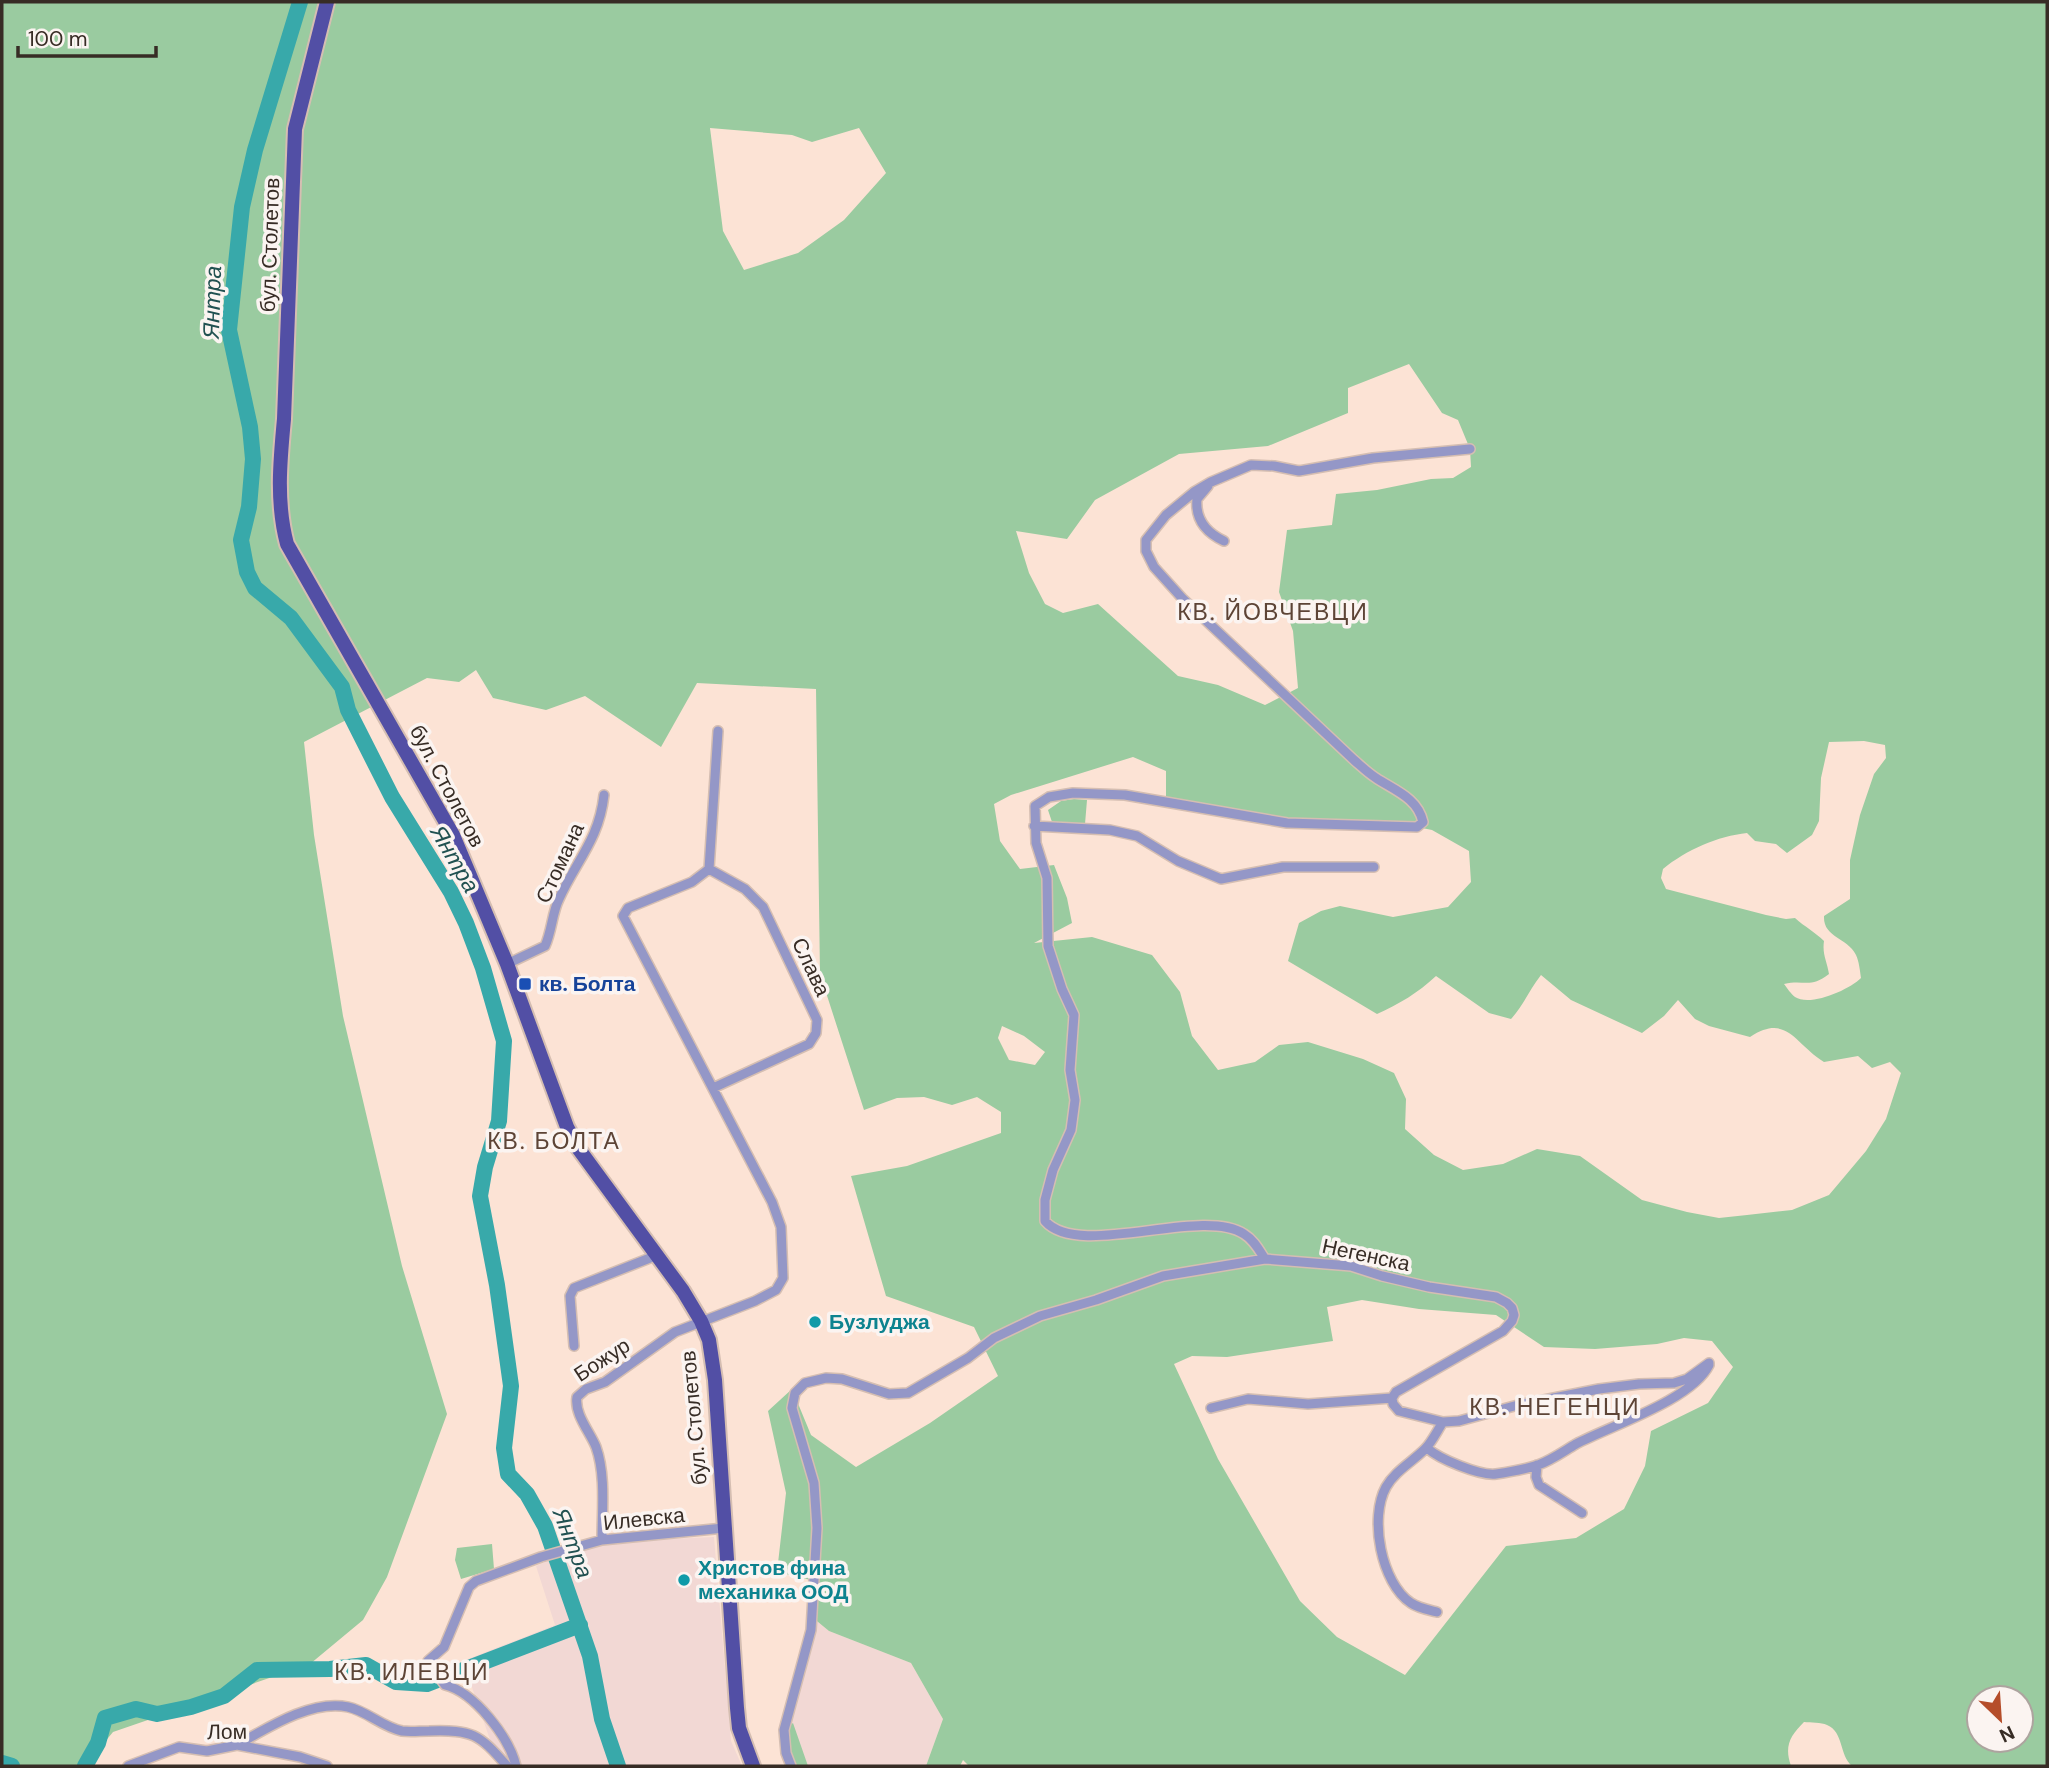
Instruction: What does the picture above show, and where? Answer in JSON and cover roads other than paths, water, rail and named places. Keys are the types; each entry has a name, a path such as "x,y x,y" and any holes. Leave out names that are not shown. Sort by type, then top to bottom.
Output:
{"main road":[{"name":"бул. Столетов","path":"327,2 295,129 280,462 280,519 287,544 453,835 508,964 567,1127 578,1148 683,1291 709,1340 715,1380 739,1728 753,1766"}],"street":[{"path":"1265,1259 1256,1244 1244,1233 1229,1228 1197,1226 1130,1234 1093,1234 1068,1233 1052,1228 1045,1221 1045,1200 1053,1170 1071,1130 1075,1100 1070,1070 1074,1015 1048,946 1047,878 1036,842 1035,807 1049,797 1073,793 1125,795 1287,823 1417,827 1423,822 1414,803 1374,777 1354,760 1182,598 1154,567 1146,551 1146,540 1166,515 1194,492 1251,465 1299,471 1373,458 1470,449"},
{"path":"1211,482 1197,499 1196,508 1210,534 1224,541"},
{"path":"701,1321 755,1301 776,1290 783,1278 780,1227 772,1202 624,916 628,908 692,882 709,869 718,731"},
{"name":"Стомана","path":"508,964 545,946 557,901 587,851 601,816 604,795"},
{"path":"1034,825 1110,830 1137,836 1178,861 1221,879 1283,867 1374,867"},
{"name":"Слава","path":"709,869 745,889 763,907 817,1020 817,1033 810,1044 713,1088"},
{"path":"574,1346 570,1296 574,1288 655,1256"},
{"name":"Негенска","path":"791,1766 786,1753 784,1730 811,1630 817,1528 814,1483 793,1415 793,1400 799,1388 806,1383 826,1378 842,1379 889,1394 908,1393 961,1362 993,1338 1040,1316 1096,1300 1163,1276 1265,1259 1351,1266 1429,1287 1496,1297 1512,1308 1512,1321 1503,1331 1396,1392 1392,1398"},
{"name":"Божур","path":"602,1540 599,1460 597,1449 576,1406 577,1398 586,1390 605,1382 674,1332 701,1321"},
{"path":"1211,1408 1248,1399 1308,1404 1392,1398 1399,1411 1443,1422 1459,1421 1518,1405 1599,1389 1674,1383 1687,1379 1709,1363 1704,1375 1693,1385 1616,1428 1578,1443 1537,1465 1493,1474 1436,1456 1427,1448"},
{"path":"1437,1612 1412,1604 1402,1595 1385,1566 1379,1518 1386,1488 1409,1461 1427,1448 1443,1422"},
{"path":"1537,1465 1536,1477 1539,1485 1582,1513"},
{"name":"Илевска","path":"516,1766 508,1745 485,1712 457,1688 445,1685 428,1661 444,1647 469,1587 476,1581 541,1557 602,1540 724,1528"},
{"path":"237,1745 294,1714 346,1706 401,1731 451,1730 466,1733 493,1748 507,1766"},
{"name":"Лом","path":"128,1766 179,1747 207,1751 237,1745 300,1757 327,1766"}],"waterway":[{"name":"Янтра","path":"300,2 255,150 242,207 229,330 250,427 253,459 249,507 241,540 247,572 255,588 291,618 342,687 348,710 392,797 451,892 483,968 504,1041 499,1121 485,1167 480,1196 497,1285 511,1386 504,1448 508,1474 527,1494 545,1526 590,1656 602,1719 618,1766"},
{"path":"85,1766 98,1743 105,1718 136,1709 157,1714 191,1707 224,1696 257,1670 330,1669 366,1665 396,1682 427,1684 580,1625"},
{"path":"2,1763 12,1766"}],"place":[{"name":"кв. Болта","path":"525,984"},
{"name":"Бузлуджа","path":"815,1322"},
{"name":"Христов фина механика ООД","path":"684,1580"}],"district":[{"name":"КВ. ЙОВЧЕВЦИ","path":"1273,612"},
{"name":"КВ. БОЛТА","path":"554,1141"},
{"name":"КВ. НЕГЕНЦИ","path":"1555,1407"},
{"name":"КВ. ИЛЕВЦИ","path":"412,1672"}]}
